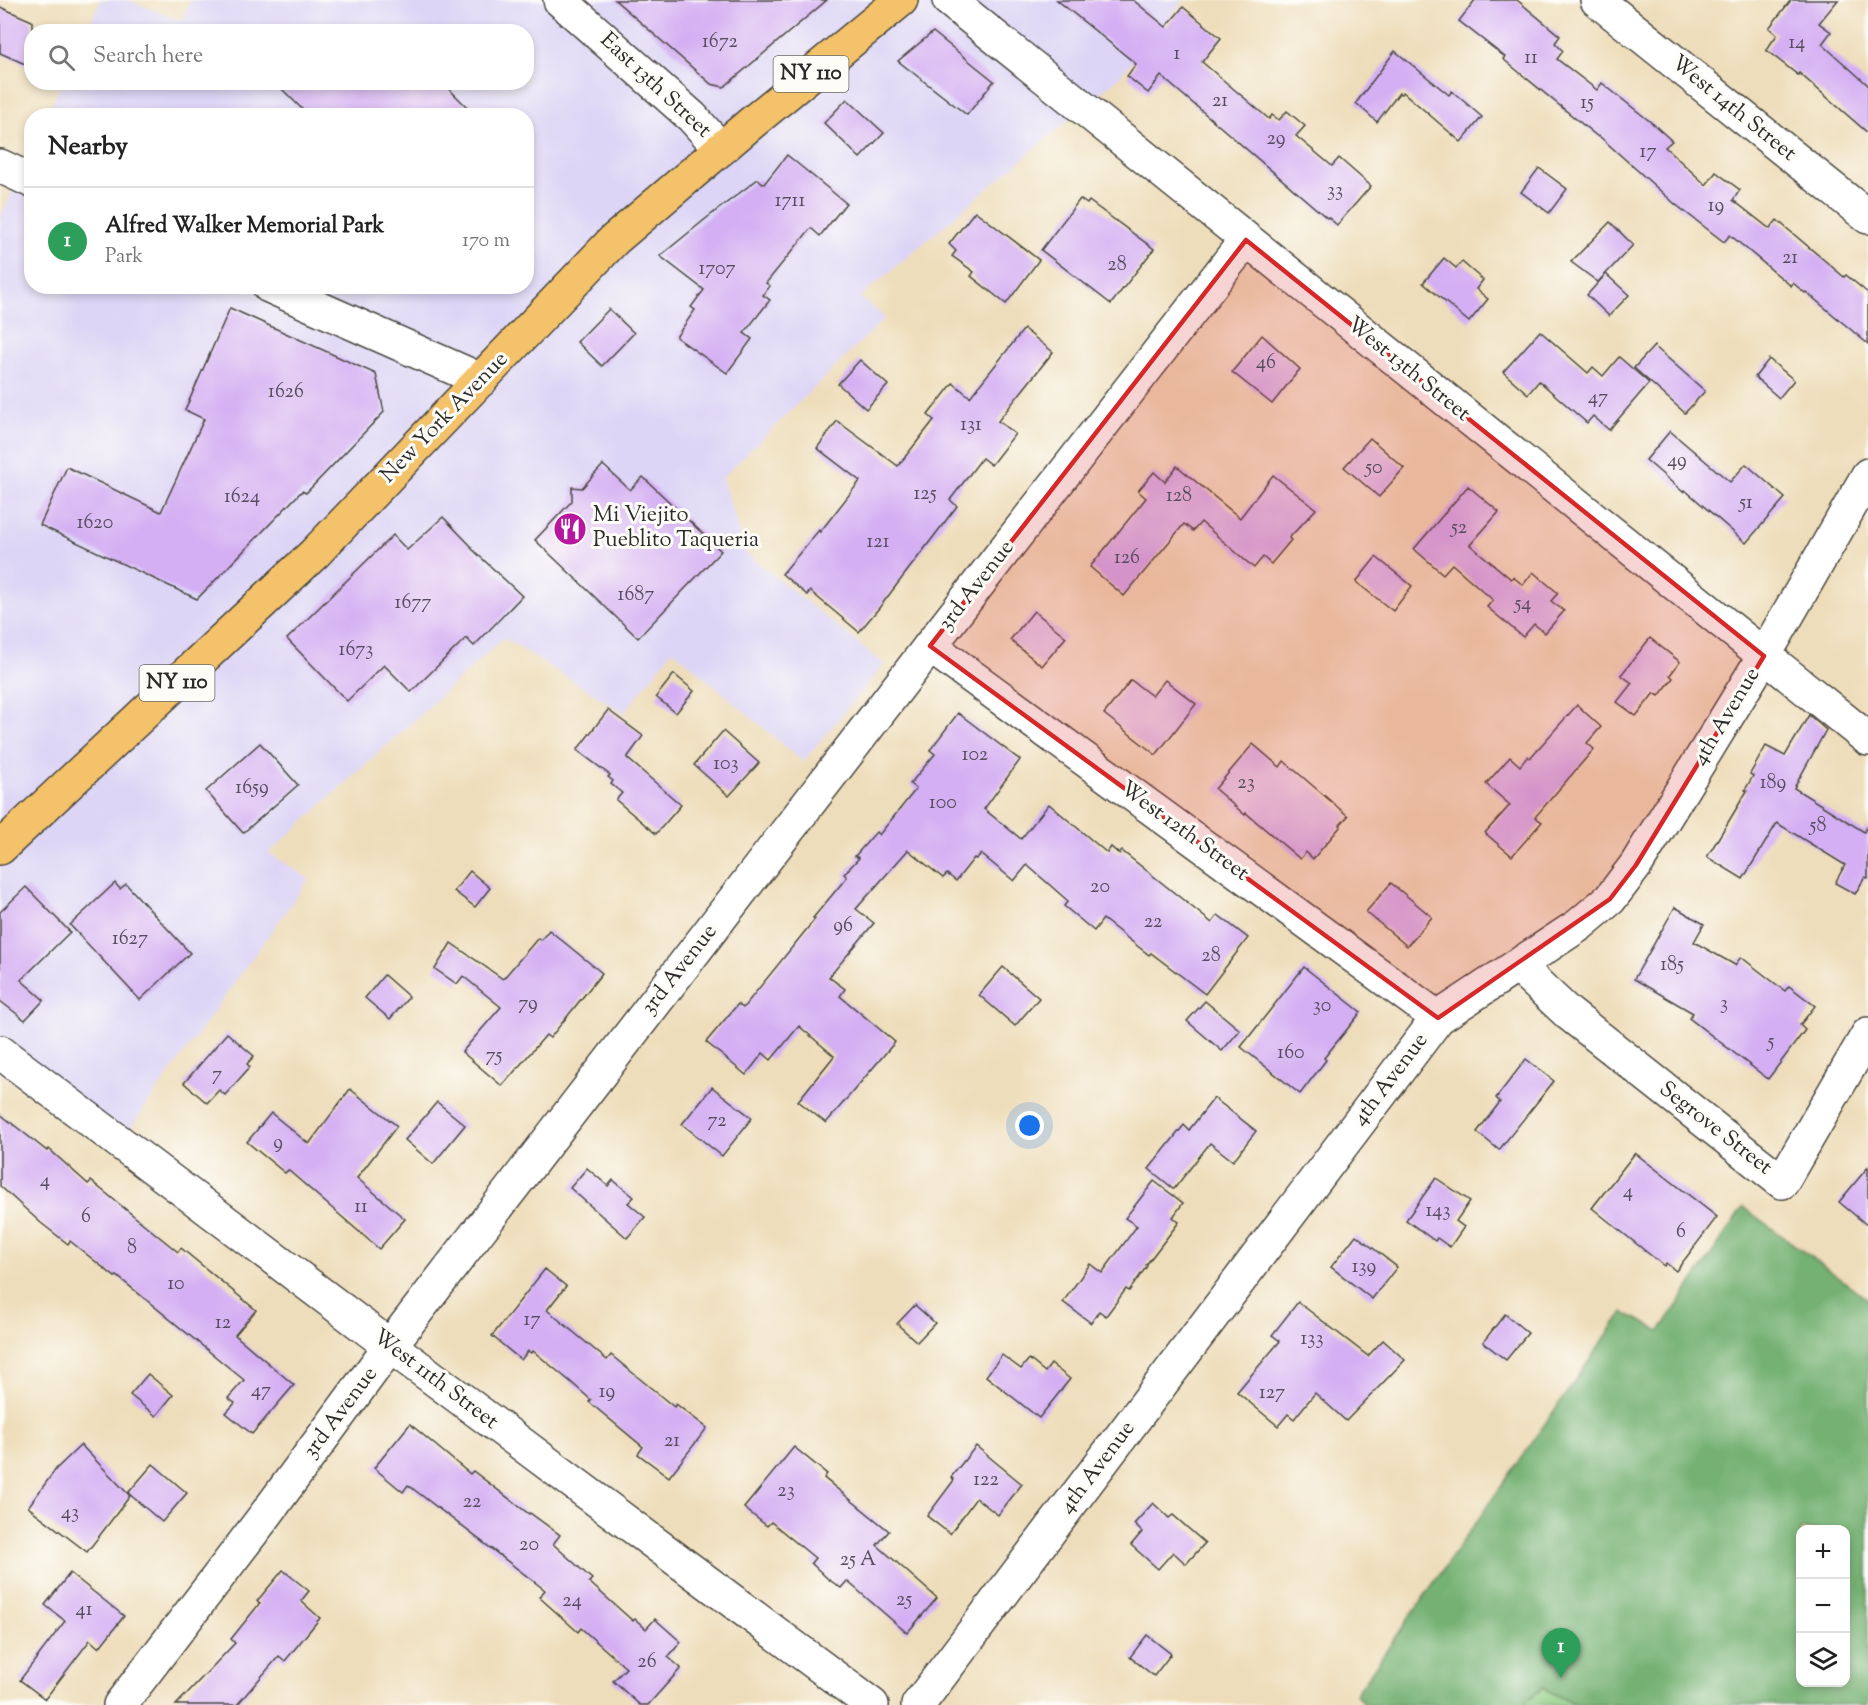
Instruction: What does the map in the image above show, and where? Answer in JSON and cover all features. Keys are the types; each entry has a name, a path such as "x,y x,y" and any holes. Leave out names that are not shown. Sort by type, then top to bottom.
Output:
{"main road":[{"name":"New York Avenue","path":"0,848 314,554 614,240 901,0"}],"street":[{"name":"East 13th Street","path":"560,0 692,117 722,149"},
{"name":"West 13th Street","path":"949,0 1868,739"},
{"name":"West 14th Street","path":"1598,0 1868,217"},
{"path":"0,166 24,177"},
{"name":"3rd Avenue","path":"120,1705 267,1513 390,1346 1246,240"},
{"path":"287,294 482,380"},
{"name":"4th Avenue","path":"918,1705 1438,1018 1579,925 1610,899 1636,866 1764,656 1868,475"},
{"name":"West 12th Street","path":"930,646 1438,1018"},
{"name":"Segrove Street","path":"1518,966 1568,1013 1782,1182 1868,1034"},
{"name":"West 11th Street","path":"5,1067 390,1346 872,1705"}],"highlighted area":[{"path":"1246,240 1764,656 1636,865 1610,899 1438,1018 930,646"}],"shaded area":[{"path":"101,0 128,0 182,21 191,0 1184,0 1118,78 860,297 885,318 722,478 746,553 884,664 803,762 673,650 624,713 504,638 269,853 309,879 116,1148 0,1072 0,219 24,164 24,294 534,294 534,108 50,108 59,90 534,90 534,24 89,24"}],"green space":[{"path":"1743,1207 1868,1299 1868,1705 1575,1705 1543,1688 1522,1705 1364,1705 1356,1694 1623,1312 1660,1331"},
{"path":"1554,1651 1625,1705 1513,1705"}],"building":[{"path":"615,0 827,0 724,87 711,84"},
{"path":"1057,0 1133,0 1166,27 1183,7 1221,38 1202,62 1269,119 1272,115 1279,120 1287,111 1305,126 1296,136 1332,166 1339,158 1371,186 1337,225 1161,76 1148,93 1127,76 1136,64"},
{"path":"1475,0 1517,0 1560,36 1555,43 1563,51 1557,59 1597,90 1602,83 1652,123 1672,141 1665,147 1706,185 1716,172 1740,190 1733,200 1770,229 1777,220 1844,277 1846,275 1868,293 1868,344 1806,292 1793,283 1791,286 1730,235 1724,242 1675,204 1599,136 1459,21"},
{"path":"1791,0 1838,0 1819,23 1831,32 1822,44 1868,85 1868,133 1799,73 1798,75 1766,50 1777,35 1769,28"},
{"path":"0,7 32,21 32,24 24,24 24,64 0,53"},
{"path":"933,32 994,81 967,115 898,61"},
{"path":"1395,51 1449,95 1452,91 1482,117 1461,142 1403,92 1399,93 1377,122 1356,103"},
{"path":"283,90 450,90 468,108 301,108"},
{"path":"847,99 884,133 860,158 824,123"},
{"path":"787,155 846,203 820,236 811,228 766,283 770,286 763,295 770,300 744,333 752,339 727,373 676,337 695,310 691,307 704,290 660,256 758,179 764,184"},
{"path":"1539,168 1567,189 1549,213 1521,192"},
{"path":"1080,199 1087,204 1089,201 1154,249 1111,304 1041,250"},
{"path":"975,211 1039,260 1006,304 971,276 974,272 952,256 956,251 949,244"},
{"path":"1610,222 1633,245 1598,282 1571,262"},
{"path":"1444,258 1456,268 1462,262 1483,280 1476,289 1488,299 1469,322 1423,283"},
{"path":"1606,274 1629,295 1609,316 1587,295"},
{"path":"230,308 376,374 384,412 306,493 302,491 197,599 40,525 67,467 161,512 204,419 185,410"},
{"path":"609,309 634,333 602,366 577,342"},
{"path":"1024,329 1053,352 998,421 1015,434 991,465 982,458 950,500 957,506 859,632 810,591 807,595 782,574 819,530 820,532 860,481 817,448 837,421 898,466 934,420 928,415 953,383 970,397"},
{"path":"1540,331 1588,373 1593,367 1603,376 1619,357 1649,383 1609,430 1593,416 1587,423 1539,381 1528,394 1503,372"},
{"path":"1262,335 1300,369 1272,404 1232,372"},
{"path":"1654,346 1705,391 1685,413 1634,368"},
{"path":"1769,359 1794,380 1779,398 1755,377"},
{"path":"860,360 888,385 866,409 838,384"},
{"path":"1670,431 1730,482 1746,464 1785,498 1746,543 1685,490 1683,492 1646,460"},
{"path":"1370,438 1404,468 1379,497 1344,467"},
{"path":"603,465 630,490 643,477 721,551 638,638 535,540 572,501 572,487 582,488"},
{"path":"1177,466 1240,518 1273,475 1316,509 1289,538 1291,540 1271,564 1263,557 1254,568 1201,522 1193,531 1184,524 1124,596 1090,567 1146,498 1138,491 1154,472 1165,482"},
{"path":"1468,486 1499,512 1470,545 1511,579 1513,577 1523,585 1533,572 1558,593 1551,601 1564,611 1545,633 1534,624 1523,637 1487,607 1493,600 1452,564 1443,574 1414,549"},
{"path":"443,517 471,548 522,596 474,646 466,638 411,692 384,665 347,701 287,639 393,535 407,550"},
{"path":"1376,557 1412,586 1393,611 1356,582"},
{"path":"1034,611 1066,637 1042,666 1010,640"},
{"path":"1650,638 1680,662 1670,675 1673,678 1659,696 1654,693 1636,716 1617,702 1632,683 1621,675"},
{"path":"674,674 694,691 676,713 656,697"},
{"path":"1131,680 1152,696 1165,680 1196,704 1156,755 1104,714"},
{"path":"1577,705 1601,727 1587,743 1594,749 1535,817 1542,822 1512,856 1485,833 1510,805 1486,784 1510,757 1520,766 1528,756 1530,758"},
{"path":"608,710 643,736 627,758 681,805 656,834 616,800 622,793 611,784 613,781 608,777 610,775 577,750"},
{"path":"958,713 1020,760 984,809 1021,839 1049,804 1107,853 1111,847 1119,854 1122,851 1212,923 1218,915 1248,938 1205,994 1103,919 1094,931 1064,906 1068,901 1027,865 1014,881 981,854 976,859 974,858 956,881 947,874 943,878 908,850 856,909 874,923 829,977 845,989 840,996 895,1042 826,1123 798,1101 834,1056 799,1026 771,1060 763,1053 746,1075 706,1042 738,1004 743,1008 847,877 844,874 859,858 855,856 876,832 879,835 916,789 910,784 935,754 930,750"},
{"path":"1809,715 1826,730 1794,788 1864,832 1868,825 1868,878 1865,877 1855,894 1835,883 1845,865 1777,823 1743,879 1707,857 1747,791 1745,790 1753,776 1750,774 1766,746 1785,756"},
{"path":"723,731 759,763 729,796 694,765"},
{"path":"260,743 298,785 243,833 206,791"},
{"path":"1253,744 1280,767 1284,761 1348,816 1313,859 1306,852 1300,859 1215,789"},
{"path":"470,871 490,888 475,907 454,891"},
{"path":"115,883 120,889 126,884 190,953 140,1000 70,925"},
{"path":"1391,883 1432,917 1407,946 1366,912"},
{"path":"26,887 70,932 21,980 44,1000 25,1020 0,1001 0,912"},
{"path":"1675,907 1704,924 1694,942 1735,965 1741,957 1785,991 1789,986 1815,1006 1800,1025 1805,1030 1768,1079 1689,1018 1693,1013 1634,979"},
{"path":"549,930 602,973 550,1038 546,1035 502,1086 462,1052 501,1007 463,976 457,984 435,969 451,943 503,979 538,938 541,940"},
{"path":"1003,967 1039,998 1015,1026 979,995"},
{"path":"1304,967 1361,1012 1324,1058 1326,1060 1300,1094 1241,1047"},
{"path":"384,975 409,997 390,1019 365,998"},
{"path":"1205,1001 1240,1030 1222,1051 1187,1021"},
{"path":"227,1033 254,1056 247,1064 250,1067 225,1095 219,1090 207,1103 184,1083"},
{"path":"1526,1059 1554,1081 1499,1150 1477,1132 1500,1102 1496,1098"},
{"path":"712,1087 752,1118 722,1156 682,1124"},
{"path":"350,1089 397,1126 357,1178 405,1219 379,1249 288,1170 285,1173 247,1142 271,1113 309,1144"},
{"path":"1214,1098 1256,1131 1233,1161 1210,1143 1174,1189 1149,1169 1184,1125 1189,1130"},
{"path":"437,1102 465,1125 433,1164 405,1140"},
{"path":"0,1114 47,1151 49,1149 88,1184 91,1181 178,1252 181,1248 256,1310 235,1335 294,1385 252,1434 226,1413 235,1403 228,1398 244,1380 117,1276 115,1277 70,1241 68,1244 41,1223 0,1186"},
{"path":"1635,1153 1717,1217 1676,1271 1666,1263 1664,1266 1592,1208"},
{"path":"1868,1167 1868,1226 1839,1202"},
{"path":"587,1168 608,1186 613,1180 634,1197 628,1203 645,1217 627,1238 570,1188"},
{"path":"1436,1178 1470,1201 1456,1221 1464,1227 1450,1247 1437,1238 1435,1241 1406,1220"},
{"path":"1154,1181 1183,1203 1173,1217 1179,1222 1129,1291 1126,1289 1106,1316 1099,1311 1091,1323 1063,1302 1090,1264 1102,1273 1137,1226 1125,1218"},
{"path":"1356,1235 1397,1267 1372,1299 1331,1267"},
{"path":"545,1269 566,1286 547,1310 607,1360 611,1355 674,1407 676,1404 707,1428 669,1477 638,1454 643,1447 533,1351 531,1353 528,1351 521,1360 492,1336"},
{"path":"1298,1302 1368,1356 1383,1340 1405,1360 1346,1421 1315,1393 1294,1419 1288,1414 1278,1426 1237,1392 1280,1341 1272,1335"},
{"path":"915,1305 935,1323 917,1342 897,1324"},
{"path":"1505,1314 1528,1333 1506,1360 1483,1342"},
{"path":"1002,1355 1021,1369 1029,1359 1045,1372 1051,1364 1070,1379 1039,1418 986,1376"},
{"path":"148,1374 173,1395 156,1416 130,1395"},
{"path":"410,1424 470,1474 473,1471 560,1535 553,1544 592,1579 589,1582 633,1621 635,1619 646,1629 655,1619 681,1642 668,1657 681,1668 648,1705 640,1705 613,1681 626,1668 581,1628 578,1632 539,1597 545,1590 408,1485 403,1492 374,1468"},
{"path":"81,1445 130,1496 87,1552 28,1507 56,1469"},
{"path":"976,1446 1022,1484 998,1515 976,1498 950,1534 927,1516 954,1480 951,1477"},
{"path":"794,1447 827,1474 824,1478 889,1531 877,1545 937,1598 907,1633 847,1581 841,1588 828,1579 811,1563 815,1558 771,1522 767,1526 744,1508"},
{"path":"153,1464 187,1493 162,1522 128,1493"},
{"path":"1153,1503 1169,1518 1173,1515 1205,1543 1186,1564 1173,1552 1158,1569 1131,1545 1142,1532 1134,1524"},
{"path":"283,1570 309,1591 301,1601 320,1618 285,1661 279,1656 237,1705 176,1705 235,1643 231,1639 260,1603 257,1601"},
{"path":"70,1573 124,1616 99,1648 90,1640 45,1699 20,1680 65,1621 45,1605"},
{"path":"1147,1635 1171,1654 1154,1676 1130,1657"}],"place":[{"name":"Mi Viejito Pueblito Taqueria","path":"570,529"},
{"name":"Alfred Walker Memorial Park","path":"1561,1678"}]}
